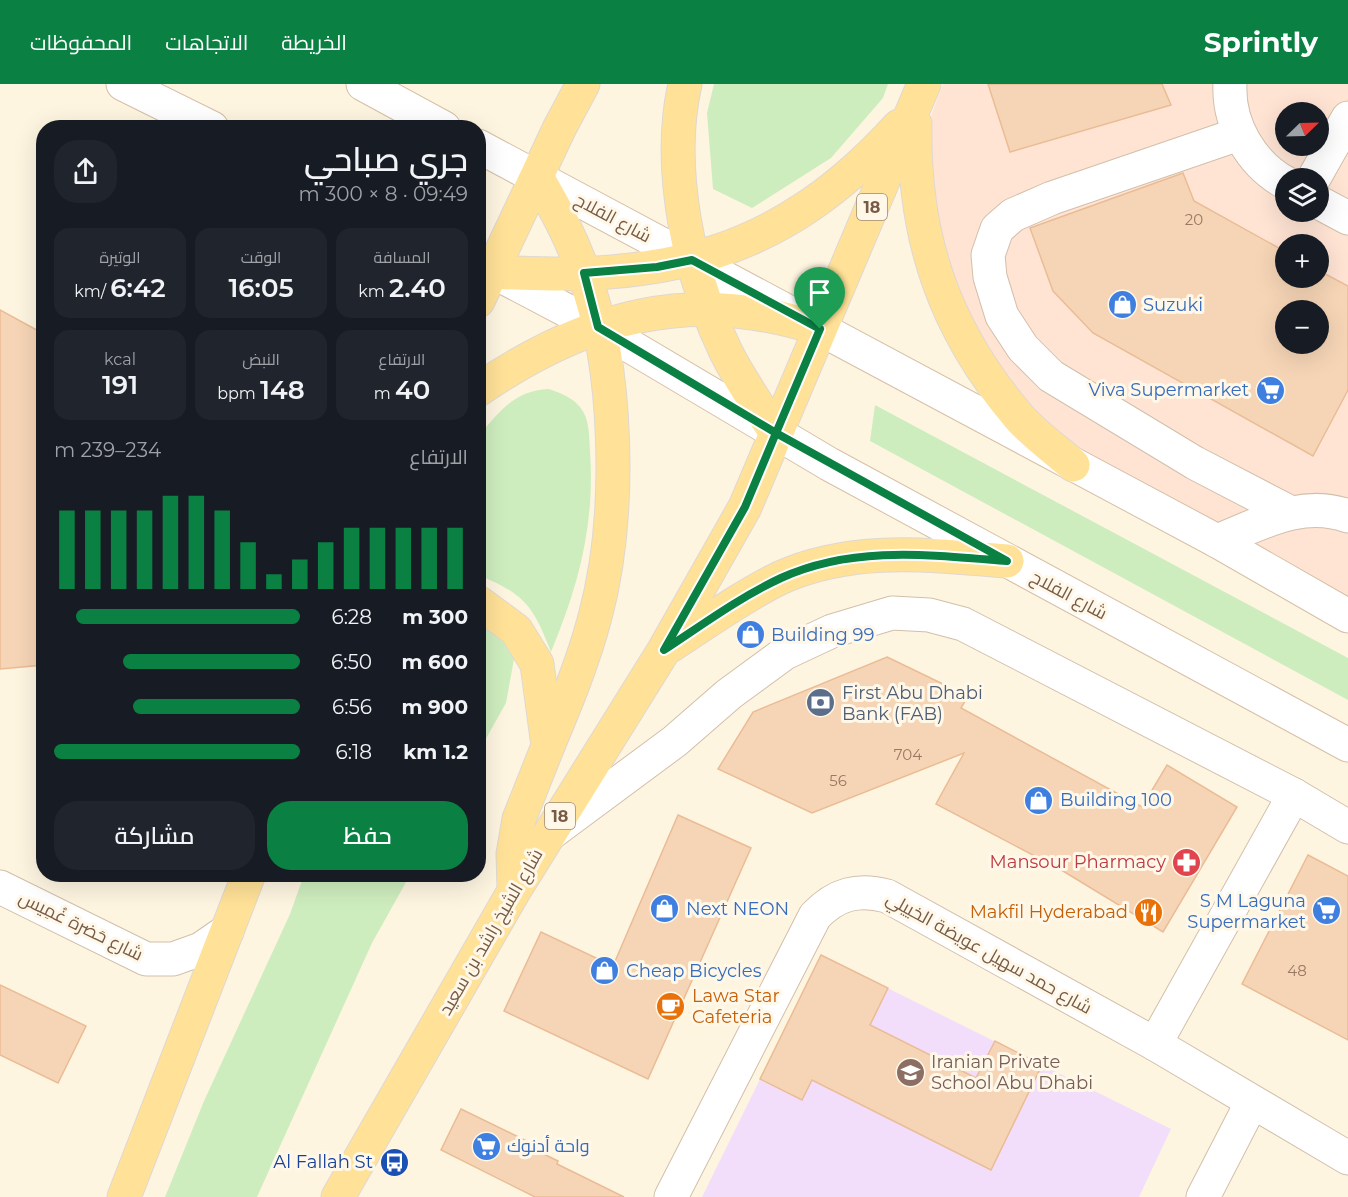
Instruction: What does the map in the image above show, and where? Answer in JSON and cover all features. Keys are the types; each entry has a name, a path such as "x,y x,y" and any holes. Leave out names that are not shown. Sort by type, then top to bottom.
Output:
{"main road":[{"path":"486,266 537,177 583,84"},
{"path":"685,84 679,148 681,182 692,260 707,309 726,352 776,433"},
{"path":"486,268 538,274 657,267 692,260 760,235 818,201 871,156 920,95"},
{"path":"920,95 914,172 924,237 946,303 976,362 1019,418 1073,465"},
{"name":"شارع الشيخ راشد بن سعيد","path":"338,1197 513,891 664,650 745,507 920,95"},
{"path":"513,891 513,854 519,819 576,682 595,615 608,547 612,465 610,408 598,327 584,273 564,223 537,177"},
{"path":"486,384 520,361 557,343 598,327 670,310 707,309 765,314 820,329"},
{"path":"664,650 740,600 781,578 813,566 855,557 903,553 1007,561"},
{"path":"486,608 516,630 537,664 548,746"},
{"path":"124,1197 246,882"}],"street":[{"path":"123,84 196,120"},
{"path":"363,84 429,120"},
{"path":"1230,84 1229,98 1239,134 1255,159 1275,174"},
{"path":"1320,168 1348,118"},
{"path":"1239,134 1052,198 1013,215 998,229 988,255 990,277 1002,316 1023,348 1050,376 1196,462 1291,513"},
{"name":"شارع الفلاح","path":"486,150 1217,541 1348,616"},
{"path":"1329,208 1348,218"},
{"name":"شارع الفلاح","path":"486,269 598,327 776,433 1007,561 1348,745"},
{"path":"1217,541 1291,513 1311,508 1332,510 1348,516"},
{"path":"548,836 675,741 729,694 785,653 832,631 892,613 929,615 963,624 1294,795 1348,827"},
{"path":"1155,1044 1294,795"},
{"name":"شارع حَضرة غُمِيس","path":"0,887 146,959 173,959 201,949 227,931"},
{"name":"شارع حمد سهيل عويضة الخييلي","path":"671,1197 808,930 827,904 841,896 872,891 887,896 1155,1044 1348,1158"},
{"path":"1203,1197 1252,1102"}],"shaded area":[{"path":"943,84 1348,84 1348,597 1113,466 1058,438 1028,413 961,309 935,233 926,129"},
{"name":"Iranian Private School Abu Dhabi","path":"821,955 1171,1129 1139,1197 702,1197"}],"green space":[{"path":"714,84 888,84 883,98 831,158 752,208 713,189 707,113"},
{"path":"549,389 570,398 577,404 586,417 589,439 590,504 583,554 570,602 551,652 539,623 525,603 507,589 486,578 486,427 501,410 517,398"},
{"path":"875,405 1348,658 1348,700 870,441"},
{"path":"486,620 495,626 514,659 506,703 486,739"},
{"path":"301,882 406,882 372,943 257,1197 165,1197 204,1101 290,914"}],"building":[{"path":"988,84 1162,84 1171,105 1010,152"},
{"path":"1183,173 1194,201 1275,246 1275,288 1329,288 1329,276 1348,286 1348,390 1313,456 1093,333 1053,291 1030,228"},
{"path":"0,310 36,330 36,666 0,669"},
{"path":"887,657 968,696 961,708 1142,807 1167,765 1237,807 1163,932 1063,871 936,804 964,753 812,813 718,769 753,712"},
{"path":"678,815 751,848 648,1079 504,1011 541,932 613,966"},
{"path":"1308,855 1348,876 1348,1040 1242,984"},
{"path":"821,955 888,988 870,1025 976,1078 995,1041 1042,1065 991,1170 812,1080 802,1100 760,1079"},
{"path":"0,985 86,1026 58,1083 0,1055"},
{"path":"461,1109 531,1143 529,1147 558,1161 557,1164 624,1197 535,1197 441,1150"}],"place":[{"name":"Suzuki","path":"1122,305"},
{"name":"Viva Supermarket","path":"1270,390"},
{"name":"Building 99","path":"750,635"},
{"name":"First Abu Dhabi Bank (FAB)","path":"821,703"},
{"name":"Building 100","path":"1039,800"},
{"name":"Mansour Pharmacy","path":"1187,862"},
{"name":"Next NEON","path":"665,909"},
{"name":"S M Laguna Supermarket","path":"1327,911"},
{"name":"Makfil Hyderabad","path":"1149,912"},
{"name":"Cheap Bicycles","path":"605,971"},
{"name":"Lawa Star Cafeteria","path":"671,1006"},
{"name":"Iranian Private School Abu Dhabi","path":"910,1072"},
{"name":"واحة أدنوك","path":"486,1146"},
{"name":"Al Fallah St","path":"394,1162"}],"route":[{"path":"820,329 692,260 621,272 584,273 598,327 776,433 745,507 664,650 740,600 781,578 813,566 855,557 903,553 1007,561 776,433 820,329"}]}
